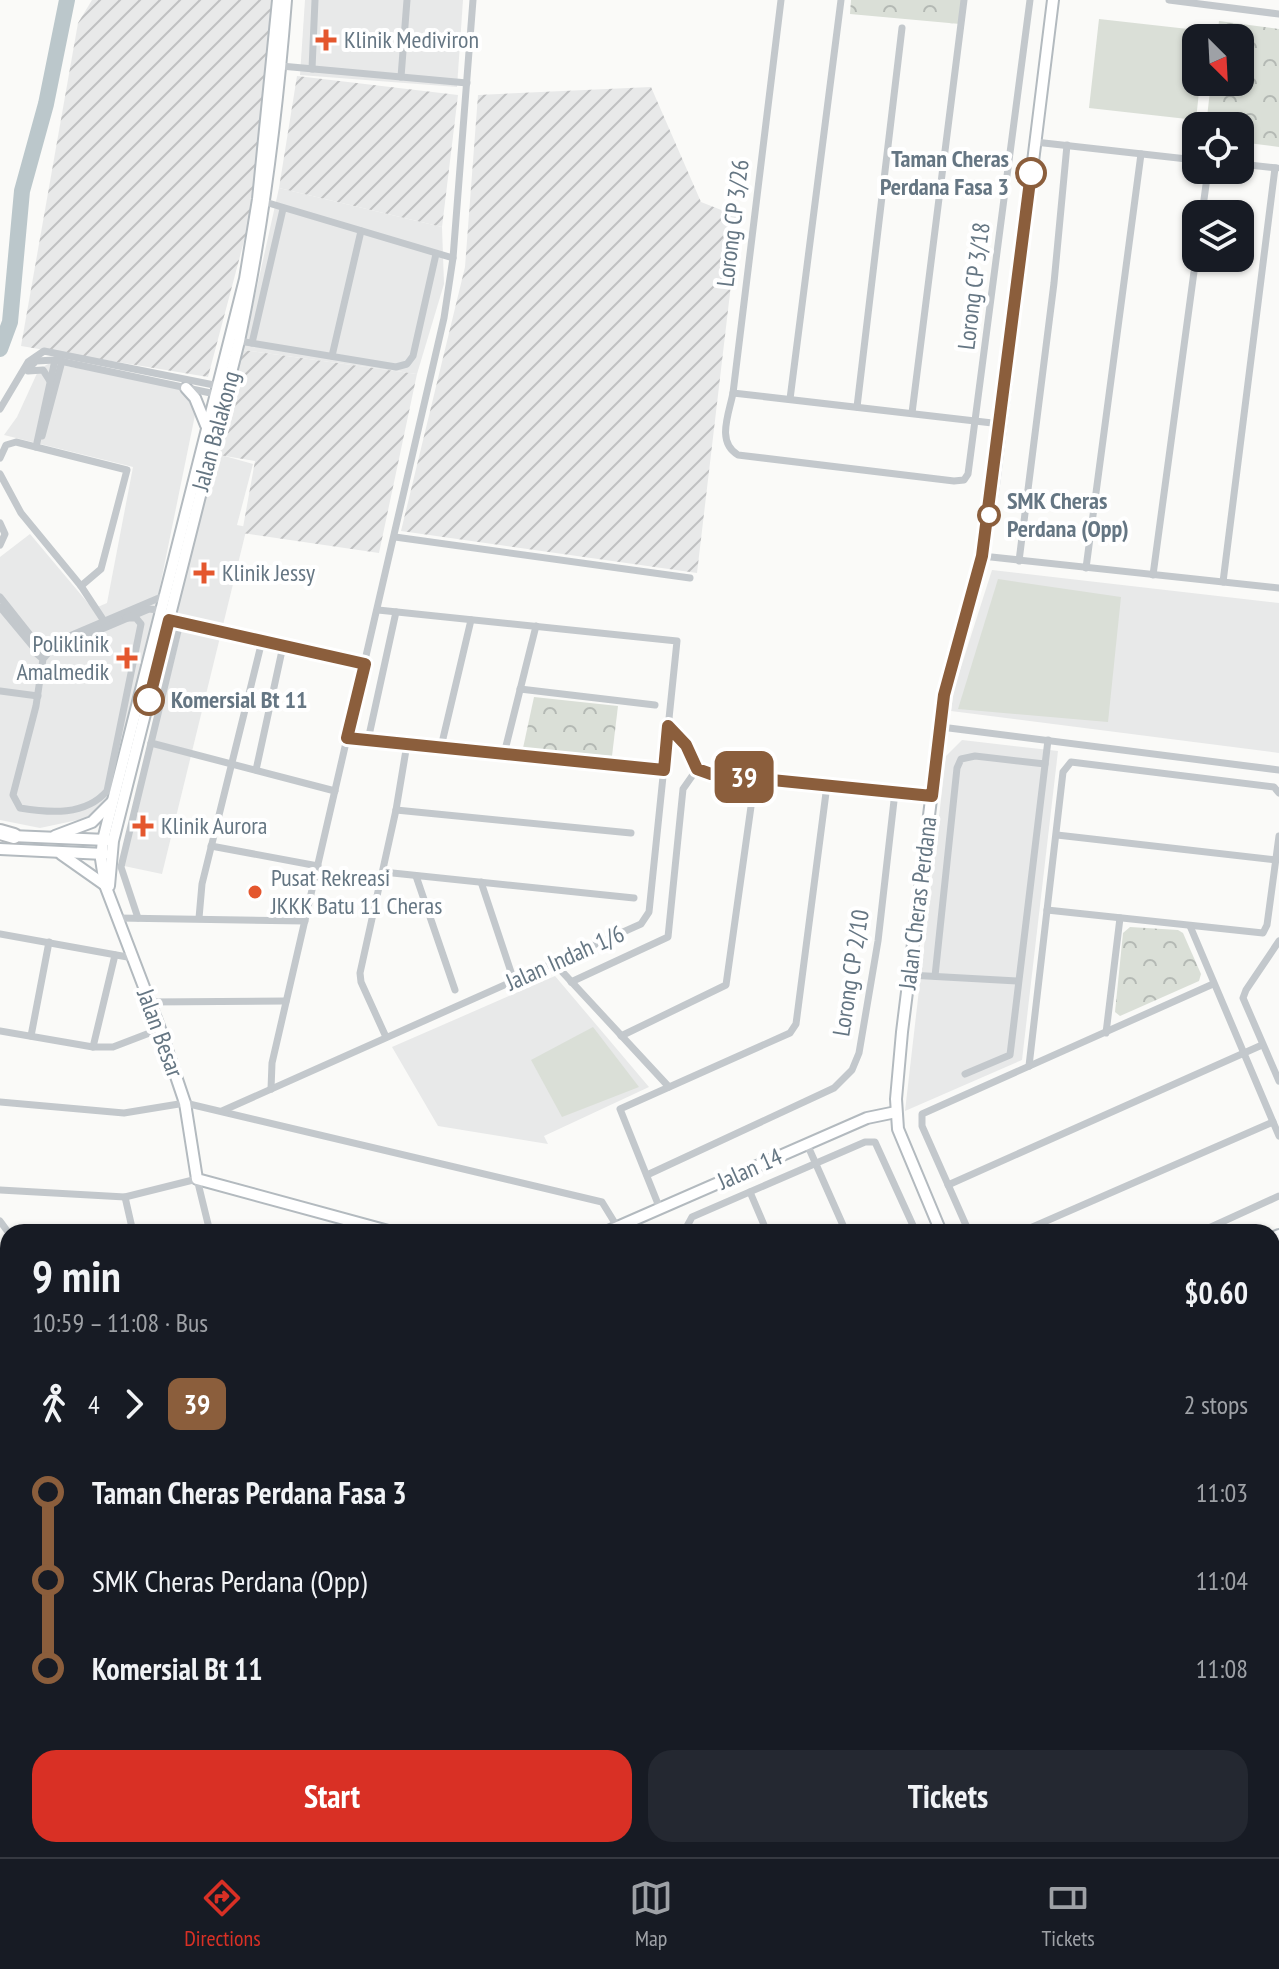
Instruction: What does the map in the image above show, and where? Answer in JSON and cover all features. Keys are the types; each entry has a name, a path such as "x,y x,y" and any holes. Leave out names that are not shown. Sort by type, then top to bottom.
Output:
{"street":[{"name":"Jalan Balakong","path":"108,840 114,799 170,620 167,594 207,427 239,341 255,268 265,202 278,0"},
{"name":"Jalan Balakong","path":"108,840 170,620 247,272 286,0"},
{"path":"312,69 315,0"},
{"path":"401,77 407,0"},
{"path":"271,1089 272,1063 444,318 453,258 473,0"},
{"name":"Lorong CP 3/26","path":"781,0 733,393 724,438 729,450 738,455 964,480"},
{"path":"790,399 841,0"},
{"path":"912,413 964,0"},
{"name":"Lorong CP 3/18","path":"964,480 968,474 976,421 1030,0"},
{"name":"Jalan Cheras Perdana","path":"938,1224 904,1145 896,1112 902,1032 944,695 982,556 1053,0"},
{"path":"1170,0 1279,14"},
{"path":"857,407 902,28"},
{"path":"276,66 467,83"},
{"path":"1035,142 1182,158"},
{"path":"1019,561 1054,283 1067,145"},
{"path":"1086,568 1141,154"},
{"path":"1223,582 1277,168 1254,166"},
{"path":"265,202 453,258"},
{"path":"252,343 283,209"},
{"path":"332,356 361,231"},
{"path":"239,341 396,367 407,364 413,356 436,254"},
{"path":"1153,575 1194,272"},
{"path":"0,412 35,355 44,351 61,359 186,388 221,391"},
{"path":"37,445 50,381 61,359"},
{"path":"37,445 42,437 61,359"},
{"path":"0,412 36,361 61,359 221,391"},
{"path":"27,372 43,370 50,381"},
{"path":"186,388 195,398 207,427"},
{"path":"733,393 1001,424"},
{"path":"0,458 6,445 16,442 127,470 101,569 81,586"},
{"path":"0,474 21,513 81,586 104,621"},
{"path":"0,523 5,534 0,545"},
{"path":"395,537 690,578"},
{"path":"982,556 1279,588"},
{"path":"43,659 36,656 42,648 167,594"},
{"path":"0,597 42,648 38,696 13,795 20,808 71,812 100,799 107,791 141,624 136,618 126,618"},
{"path":"0,607 42,648"},
{"path":"42,648 153,608 170,620 365,664"},
{"path":"378,610 536,626 504,754"},
{"path":"368,740 396,612"},
{"path":"138,918 121,867 151,743 170,620"},
{"path":"441,747 471,620"},
{"name":"Jalan Indah 1/6","path":"222,1111 641,924 649,912 677,641 536,626"},
{"path":"199,918 200,891 262,641"},
{"path":"256,770 283,646"},
{"path":"520,689 655,705"},
{"path":"0,691 38,696"},
{"path":"668,726 686,745 697,769 711,774 932,796"},
{"path":"941,727 1279,770"},
{"path":"347,738 664,770"},
{"path":"965,1074 1010,1055 1048,740"},
{"path":"151,743 335,791"},
{"path":"386,1037 361,982 360,973 396,810 407,744"},
{"path":"935,976 957,768 961,759 975,756 1045,764"},
{"path":"1029,1066 1063,772 1071,762 1274,787 1279,793"},
{"path":"571,982 668,937 683,789 689,776 697,769"},
{"path":"621,1036 726,985 755,778"},
{"path":"660,1209 620,1109 790,1033 796,1024 827,785"},
{"name":"Lorong CP 2/10","path":"647,1175 834,1088 852,1070 859,1053 878,941 895,792"},
{"path":"50,844 92,822 114,799"},
{"path":"396,810 631,833"},
{"path":"71,812 73,830"},
{"path":"0,849 50,844 108,840 105,854 50,844 5,834"},
{"path":"1057,835 1276,860"},
{"path":"1047,910 1263,933 1267,925 1279,836"},
{"path":"50,844 107,888"},
{"path":"211,846 318,866"},
{"name":"Jalan Besar","path":"105,854 107,888 185,1103 197,1179"},
{"path":"383,872 634,898"},
{"path":"416,876 455,990"},
{"path":"481,882 514,981"},
{"path":"118,918 305,921"},
{"path":"1106,1033 1120,918"},
{"path":"1190,926 1279,1136"},
{"path":"0,934 133,958"},
{"path":"1279,941 1243,998 1279,1081"},
{"path":"31,1036 49,942"},
{"path":"93,1047 115,955"},
{"path":"555,964 669,1087"},
{"path":"909,975 1017,981"},
{"path":"965,1224 922,1126 922,1114 1213,984"},
{"path":"149,1002 286,1001"},
{"path":"0,1031 93,1047 113,1047 160,1029"},
{"path":"948,1185 1262,1045"},
{"path":"0,1102 124,1113 185,1103 602,1202 616,1224"},
{"name":"Jalan 14","path":"627,1224 867,1118 896,1112"},
{"path":"1039,1224 1273,1122"},
{"path":"689,1224 692,1217 865,1142 875,1142 912,1224"},
{"path":"807,1144 842,1224"},
{"path":"197,1179 208,1224"},
{"path":"0,1190 125,1197 197,1179 363,1224"},
{"path":"750,1192 764,1224"},
{"path":"1218,1224 1279,1196"},
{"path":"125,1197 131,1224"}],"shaded area":[{"path":"92,0 271,0 269,68 248,226 208,377 21,346 78,23"},
{"path":"305,0 463,0 457,87 300,75"},
{"path":"297,76 458,95 442,227 279,188"},
{"path":"651,87 701,202 739,217 697,573 401,531 465,267 478,95"},
{"path":"279,188 442,227 444,284 417,374 243,350"},
{"path":"243,350 417,374 379,553 242,533 255,461 219,455"},
{"path":"50,363 183,388 195,406 195,415 158,596 110,794 87,818 40,828 0,820 0,557 30,534 93,609 107,603 133,467 4,435 17,417 39,369"},
{"path":"214,453 253,464 237,525 247,527 162,874 124,866 184,621 175,618"},
{"path":"992,570 1279,603 1279,753 951,711 954,689"},
{"path":"962,740 1058,751 1022,1060 905,1111 946,756"},
{"path":"555,976 649,1087 544,1136 548,1144 438,1126 392,1047"}],"green space":[{"path":"851,0 964,0 960,24 850,14"},
{"path":"1099,19 1182,28 1182,96 1199,96 1197,112 1182,112 1182,118 1089,108"},
{"path":"1254,26 1279,29 1279,147 1254,144 1254,112 1208,112 1209,96 1254,96"},
{"path":"998,579 1121,597 1108,722 958,709"},
{"path":"534,697 618,706 612,756 523,748"},
{"path":"1130,927 1178,930 1183,933 1201,974 1199,981 1120,1016 1115,1012 1123,933"},
{"path":"593,1027 639,1087 562,1117 531,1060"}],"waterway":[{"path":"0,349 10,322 22,191 46,104 67,0"}],"bus line":[{"name":"39","path":"149,700 169,620 365,664 347,738 664,770 668,726 681,736 697,769 711,774 932,796 944,695 982,556 1031,173"}],"place":[{"name":"Klinik Mediviron","path":"326,40"},
{"name":"Taman Cheras Perdana Fasa 3","path":"1031,173"},
{"name":"SMK Cheras Perdana (Opp)","path":"989,515"},
{"name":"Klinik Jessy","path":"204,573"},
{"name":"Poliklinik Amalmedik","path":"127,658"},
{"name":"Komersial Bt 11","path":"149,700"},
{"name":"Klinik Aurora","path":"143,826"},
{"name":"Pusat Rekreasi JKKK Batu 11 Cheras","path":"255,892"}]}
